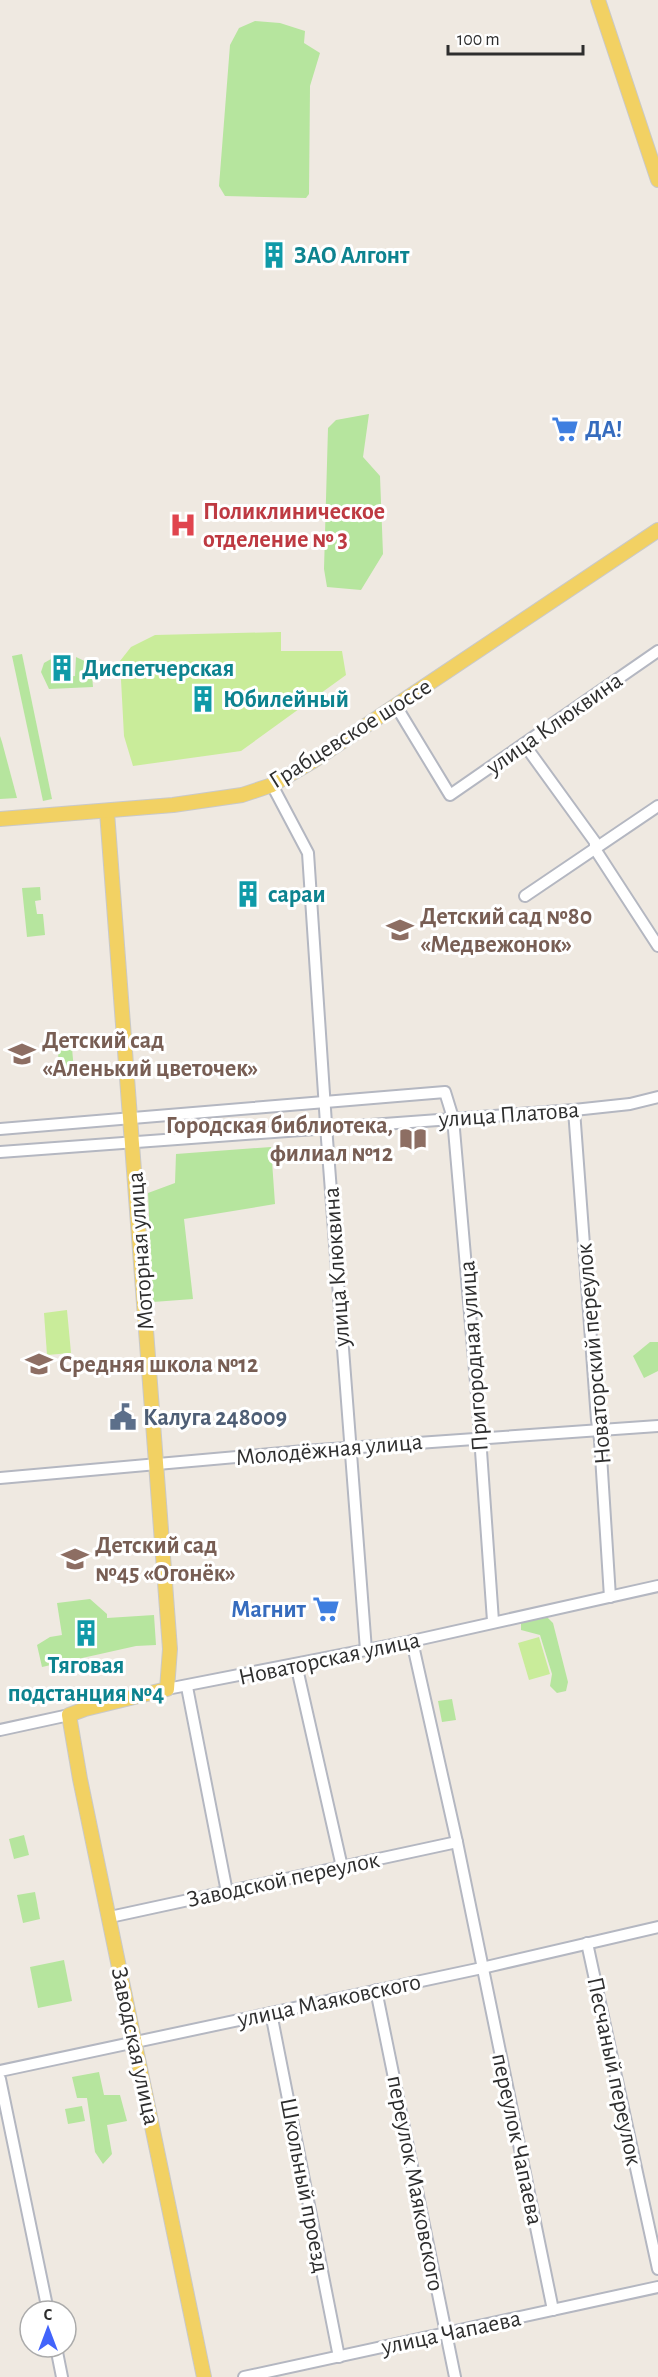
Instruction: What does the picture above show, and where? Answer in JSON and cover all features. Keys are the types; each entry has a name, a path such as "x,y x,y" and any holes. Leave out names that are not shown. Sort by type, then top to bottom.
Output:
{"main road":[{"path":"598,0 658,180"},
{"name":"Грабцевское шоссе","path":"0,819 106,812 210,801 242,795 272,785 314,761 658,530"},
{"name":"Моторная улица","path":"106,812 170,1649 166,1689"},
{"name":"Новаторская улица","path":"69,1715 166,1689"},
{"name":"Заводская улица","path":"69,1715 80,1779 204,2377"}],"street":[{"name":"улица Клюквина","path":"396,706 450,795 658,651"},
{"path":"524,744 595,842 595,849 658,946"},
{"name":"улица Клюквина","path":"272,785 308,853 324,1102 366,1650"},
{"path":"525,896 658,806"},
{"name":"улица Платова","path":"0,1129 445,1092"},
{"name":"Пригородная улица","path":"445,1092 453,1118 493,1621"},
{"name":"улица Платова","path":"0,1152 574,1110 630,1104 658,1097"},
{"name":"Новаторский переулок","path":"574,1110 610,1597"},
{"name":"Молодёжная улица","path":"0,1478 480,1437 658,1426"},
{"name":"Новаторская улица","path":"166,1689 187,1687 412,1641 493,1621 658,1586"},
{"path":"412,1641 457,1842 482,1968"},
{"path":"296,1664 342,1867"},
{"path":"187,1687 227,1892"},
{"name":"Новаторская улица","path":"0,1730 69,1715"},
{"name":"Заводской переулок","path":"110,1917 457,1842"},
{"name":"улица Маяковского","path":"0,2071 658,1928"},
{"name":"Песчаный переулок","path":"587,1943 658,2269"},
{"name":"переулок Чапаева","path":"482,1968 553,2310"},
{"name":"переулок Маяковского","path":"376,1990 454,2377"},
{"name":"Школьный проезд","path":"271,2013 339,2356"},
{"path":"0,2079 46,2299"},
{"name":"улица Чапаева","path":"244,2377 658,2287"},
{"path":"58,2359 62,2377"}],"green space":[{"path":"255,21 280,23 305,31 304,43 320,53 310,86 309,194 306,198 225,196 219,186 230,45 239,28"},
{"path":"369,414 363,457 380,476 383,554 361,590 327,587 324,569 328,428 336,420"},
{"path":"281,632 281,651 342,651 346,675 241,751 133,766 124,736 120,661 131,647 155,635"},
{"path":"22,654 52,799 43,801 12,656"},
{"path":"76,657 91,664 93,687 49,689 41,672 44,663 51,659 53,678 75,676"},
{"path":"0,736 2,742 17,798 0,799"},
{"path":"40,887 41,900 35,901 37,914 43,914 45,935 27,937 22,888"},
{"path":"72,1048 74,1071 59,1073 58,1050"},
{"path":"271,1147 275,1204 184,1219 193,1299 153,1302 148,1193 175,1183 176,1154"},
{"path":"67,1310 71,1353 47,1355 44,1313"},
{"path":"650,1342 658,1342 658,1371 644,1378 633,1356"},
{"path":"90,1599 107,1614 107,1618 154,1615 156,1645 136,1646 42,1667 37,1645 50,1637 62,1635 57,1603"},
{"path":"546,1616 553,1623 568,1682 566,1691 557,1693 550,1686 552,1674 540,1635 521,1630 521,1622"},
{"path":"539,1637 550,1674 529,1680 518,1643"},
{"path":"452,1699 456,1720 442,1722 438,1701"},
{"path":"24,1835 29,1855 14,1859 9,1839"},
{"path":"35,1892 40,1919 23,1923 17,1895"},
{"path":"64,1960 72,2001 38,2008 30,1967"},
{"path":"99,2072 104,2095 120,2095 127,2121 107,2125 112,2154 103,2164 95,2152 87,2098 77,2098 72,2077"},
{"path":"82,2106 85,2121 68,2124 65,2109"}],"place":[{"name":"ЗАО Алгонт","path":"274,255"},
{"name":"ДА!","path":"565,429"},
{"name":"Поликлиническое отделение № 3","path":"183,525"},
{"name":"Диспетчерская","path":"62,668"},
{"name":"Юбилейный","path":"203,699"},
{"name":"сараи","path":"248,894"},
{"name":"Детский сад №80 «Медвежонок»","path":"400,930"},
{"name":"Детский сад «Аленький цветочек»","path":"22,1054"},
{"name":"Городская библиотека, филиал №12","path":"413,1139"},
{"name":"Средняя школа №12","path":"39,1364"},
{"name":"Калуга 248009","path":"123,1417"},
{"name":"Детский сад №45 «Огонёк»","path":"75,1559"},
{"name":"Магнит","path":"326,1609"},
{"name":"Тяговая подстанция №4","path":"86,1633"}]}
